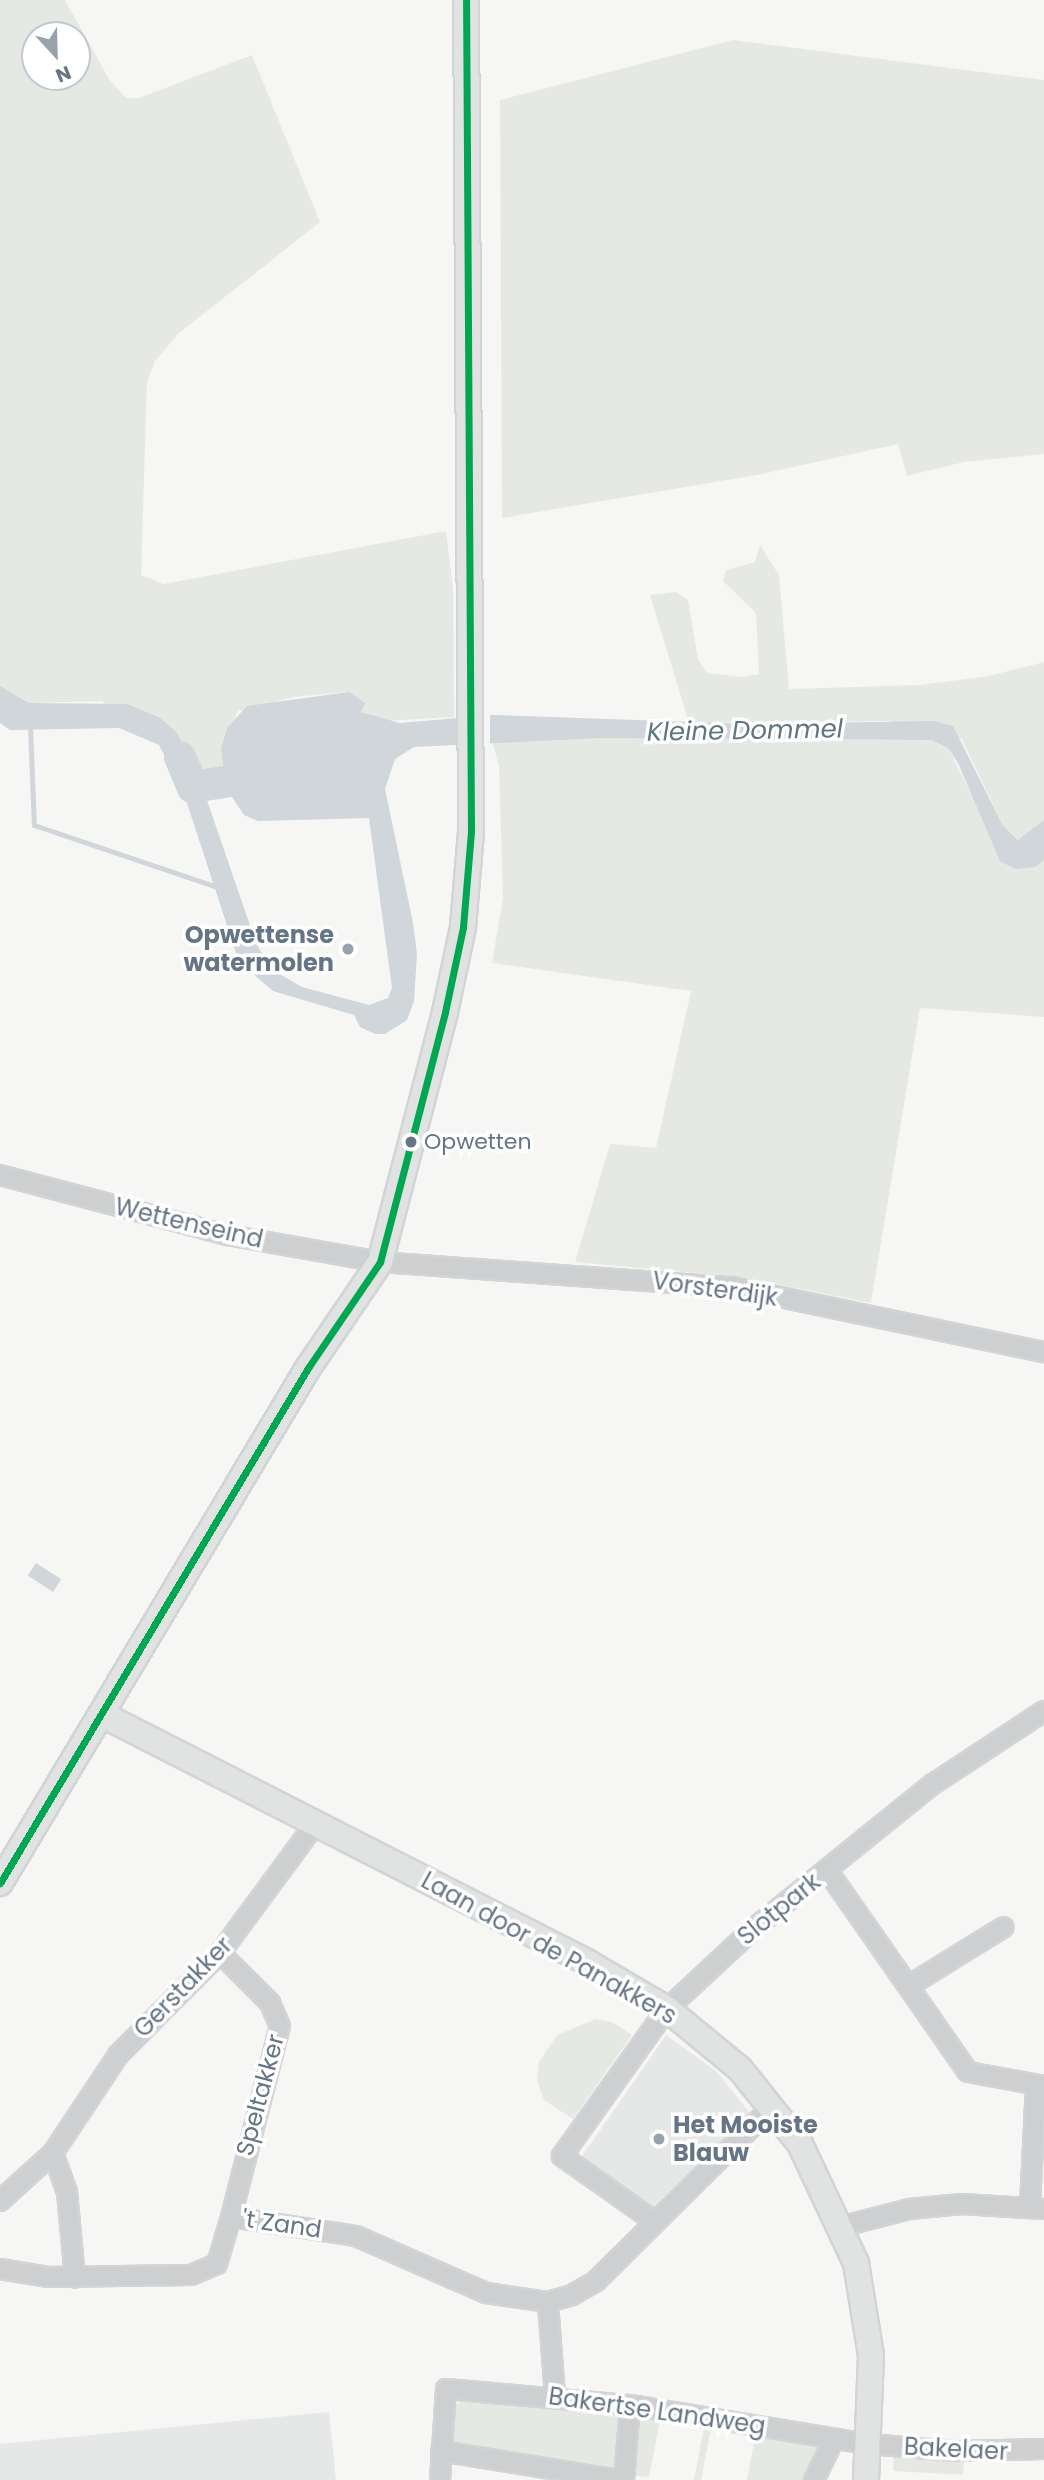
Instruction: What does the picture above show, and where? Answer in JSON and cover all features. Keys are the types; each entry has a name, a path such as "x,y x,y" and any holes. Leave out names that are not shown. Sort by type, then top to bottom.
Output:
{"street":[{"path":"0,1883 308,1368 380,1262 463,927 472,731 466,0"},
{"name":"Wettenseind","path":"0,1175 227,1235 380,1262"},
{"name":"Vorsterdijk","path":"380,1262 732,1287 1044,1352"},
{"name":"Slotpark","path":"654,2221 562,2157 667,2009 753,1929 964,1760 1044,1711"},
{"name":"Laan door de Panakkers","path":"101,1714 587,1962 667,2009 710,2040 773,2106 800,2144 840,2227 865,2302 871,2356 866,2480"},
{"name":"Gerstakker","path":"0,2201 53,2153 118,2054 220,1953 316,1823"},
{"path":"827,1870 910,1985 968,2073 1040,2086 1037,2208 962,2204 909,2209 840,2227"},
{"path":"910,1985 1004,1927"},
{"name":"Speltakker","path":"220,1953 270,2004 279,2026 231,2217"},
{"path":"555,2396 548,2302 572,2295 596,2281 773,2106"},
{"path":"53,2153 67,2192 75,2278"},
{"name":"'t Zand","path":"0,2269 75,2278 178,2276 209,2270 225,2247 231,2217 356,2236 486,2293 548,2302"},
{"name":"Bakertse Landweg","path":"441,2451 446,2389 555,2396 630,2405 867,2444"},
{"path":"624,2480 630,2405"},
{"path":"814,2480 834,2439"},
{"name":"Bakelaer","path":"867,2444 983,2452 1044,2449"},
{"path":"440,2480 441,2451 618,2480"}],"shaded area":[{"path":"0,0 65,0 77,21 21,21 21,91 91,91 91,47 109,79 126,98 139,98 252,55 320,222 179,333 155,361 147,382 141,575 164,584 446,531 453,588 454,717 384,721 361,711 349,692 293,697 238,711 221,749 230,796 207,798 188,748 101,701 29,703 0,686"},
{"path":"733,40 1044,80 1044,454 964,462 907,476 898,444 762,474 502,518 500,100"},
{"path":"760,545 779,575 789,689 920,685 989,676 1044,662 1044,821 1031,834 1019,840 1002,824 962,739 889,721 689,723 650,595 676,592 688,600 698,659 707,673 743,677 759,674 756,613 723,581 726,570 755,562"},
{"path":"601,738 931,740 948,748 972,796 1035,867 1044,860 1044,1017 920,1008 871,1303 746,1278 575,1262 610,1144 656,1148 691,991 492,963 503,898 499,766 492,741"},
{"path":"596,2019 612,2022 632,2035 573,2119 544,2100 537,2080 539,2062 557,2035"},
{"name":"Het Mooiste Blauw","path":"666,2035 716,2071 750,2113 652,2208 576,2165"},
{"path":"469,2398 615,2411 621,2418 617,2471 448,2445 450,2408"},
{"path":"329,2412 336,2480 0,2480 0,2444"},
{"path":"661,2416 649,2477 630,2475 635,2426 644,2417"},
{"path":"697,2421 712,2424 701,2480 694,2480 704,2428 696,2426"},
{"path":"756,2432 826,2443 808,2480 747,2480"},
{"path":"894,2455 964,2459 963,2475 893,2471"}],"water":[{"path":"0,686 29,703 128,704 160,718 177,733 197,771 256,943 271,969 302,987 369,1005 388,998 392,988 369,818 258,821 244,815 226,788 221,749 227,728 247,706 349,692 365,703 361,712 400,723 493,715 752,724 934,721 953,726 1002,824 1018,840 1044,820 1044,860 1035,867 1015,869 1000,861 958,763 948,748 931,740 601,738 414,747 395,759 385,789 413,923 417,954 414,1001 407,1020 385,1034 375,1034 360,1027 354,1015 273,991 239,962 184,794 159,745 119,728 10,730 0,723"},
{"path":"36,1563 61,1579 53,1592 28,1576"}],"pier":[{"path":"456,715 490,715 490,744 456,744"}],"waterway":[{"path":"30,727 34,825 217,887"},
{"name":"Kleine Dommel","path":"180,757 193,787 268,775"}],"transit line":[{"path":"0,1883 308,1368 380,1262 445,1012 463,927 471,831 466,0"}],"place":[{"name":"Opwettense watermolen","path":"348,949"},
{"name":"Opwetten","path":"411,1142"},
{"name":"Het Mooiste Blauw","path":"659,2139"}]}
